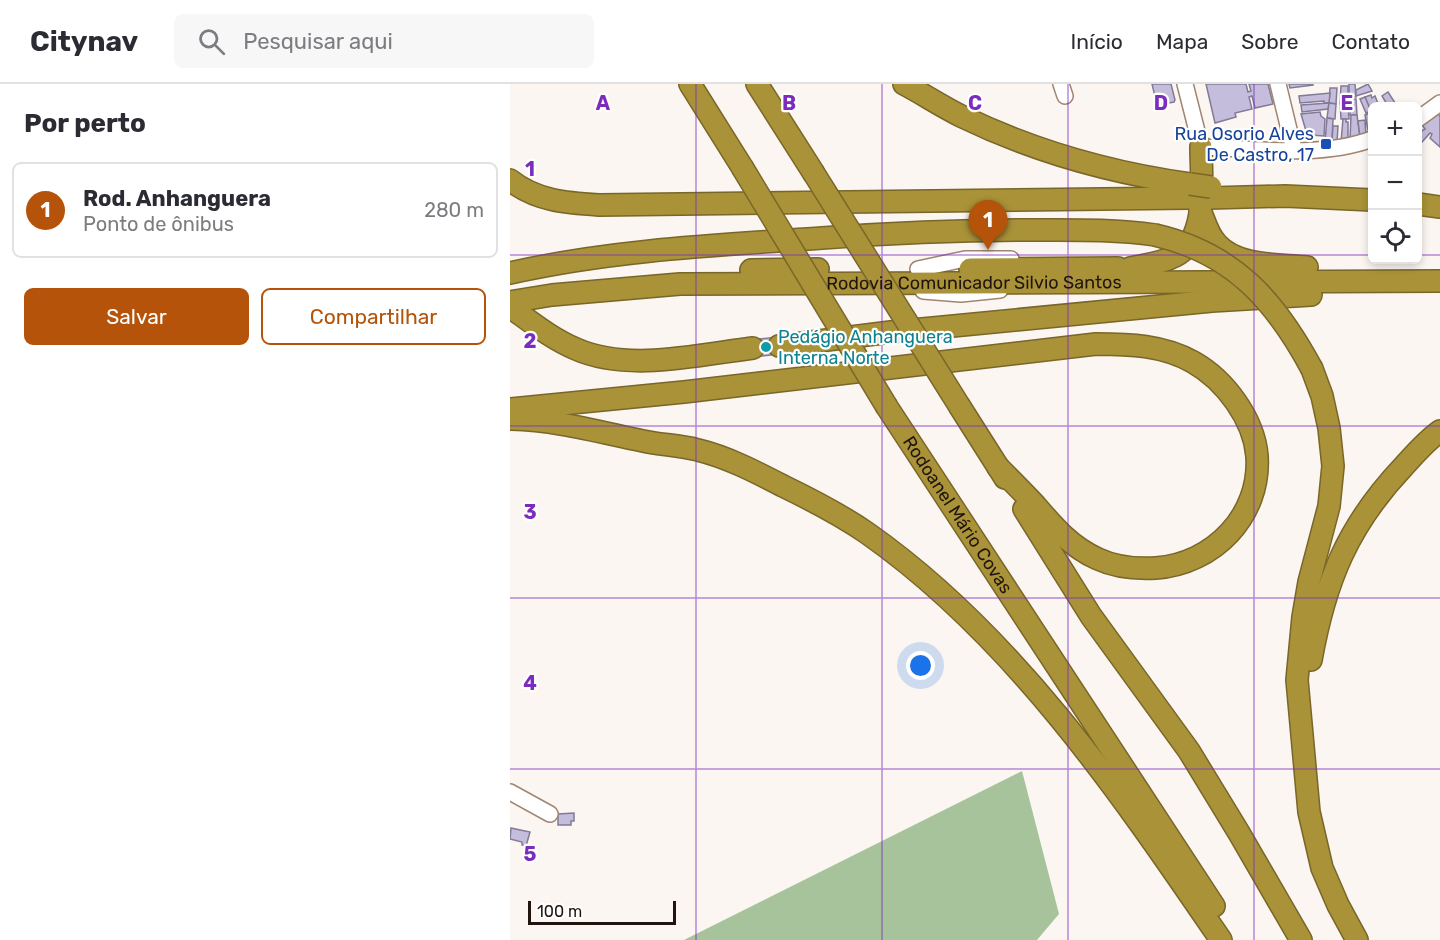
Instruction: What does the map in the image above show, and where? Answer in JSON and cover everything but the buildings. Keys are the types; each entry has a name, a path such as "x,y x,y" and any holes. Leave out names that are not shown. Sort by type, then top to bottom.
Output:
{"highway":[{"path":"757,84 1091,616 1189,752 1301,940"},
{"path":"904,84 961,116 1059,154 1098,167 1150,178 1200,196"},
{"name":"Rodoanel Mário Covas","path":"690,85 887,407 1235,940"},
{"path":"1130,268 1164,261 1181,252 1194,235 1200,196 1201,147"},
{"path":"510,180 521,189 544,199 599,205 1200,196 1285,196 1368,200"},
{"path":"1200,196 1209,233 1218,246 1232,255 1249,261 1307,267"},
{"path":"1422,205 1440,207"},
{"path":"510,273 650,252 900,232 1116,230 1155,235 1197,247 1247,281 1274,308 1298,343 1322,396 1329,428 1333,466 1329,506 1309,582 1297,680 1309,812 1322,868 1357,940"},
{"name":"Rodovia Comunicador Silvio Santos","path":"510,287 550,280 614,274 773,269 1440,267"},
{"name":"Rodovia Comunicador Silvio Santos","path":"510,302 573,293 680,284 1440,281"},
{"path":"778,346 891,332 1212,301 1440,288"},
{"path":"510,307 552,336 576,349 601,358 628,361 753,348"},
{"path":"510,409 684,392 1096,344 1134,344 1191,360 1210,373 1230,394 1245,417 1253,437 1257,457 1249,505 1237,526 1210,551 1187,562 1169,567 1143,569 1098,559 1073,544 1056,530 998,467"},
{"path":"510,419 563,424 698,450 760,474 810,499 867,533 922,576 973,623 1026,678 1094,761 1151,838 1221,940"},
{"path":"1301,723 1316,632 1326,594 1341,554 1359,520 1388,483 1440,431"}],"street":[{"path":"1185,84 1201,147 1294,150 1343,148 1368,140"},
{"path":"1278,84 1294,150"},
{"path":"1422,116 1440,103"},
{"path":"510,792 550,814"}],"green space":[{"path":"1022,771 1059,914 1037,940 684,940"}],"place":[{"name":"Rua Osorio Alves De Castro, 17","path":"1326,144"},
{"name":"Rod. Anhanguera","path":"988,250"},
{"name":"Pedágio Anhanguera Interna Norte","path":"766,347"}]}
